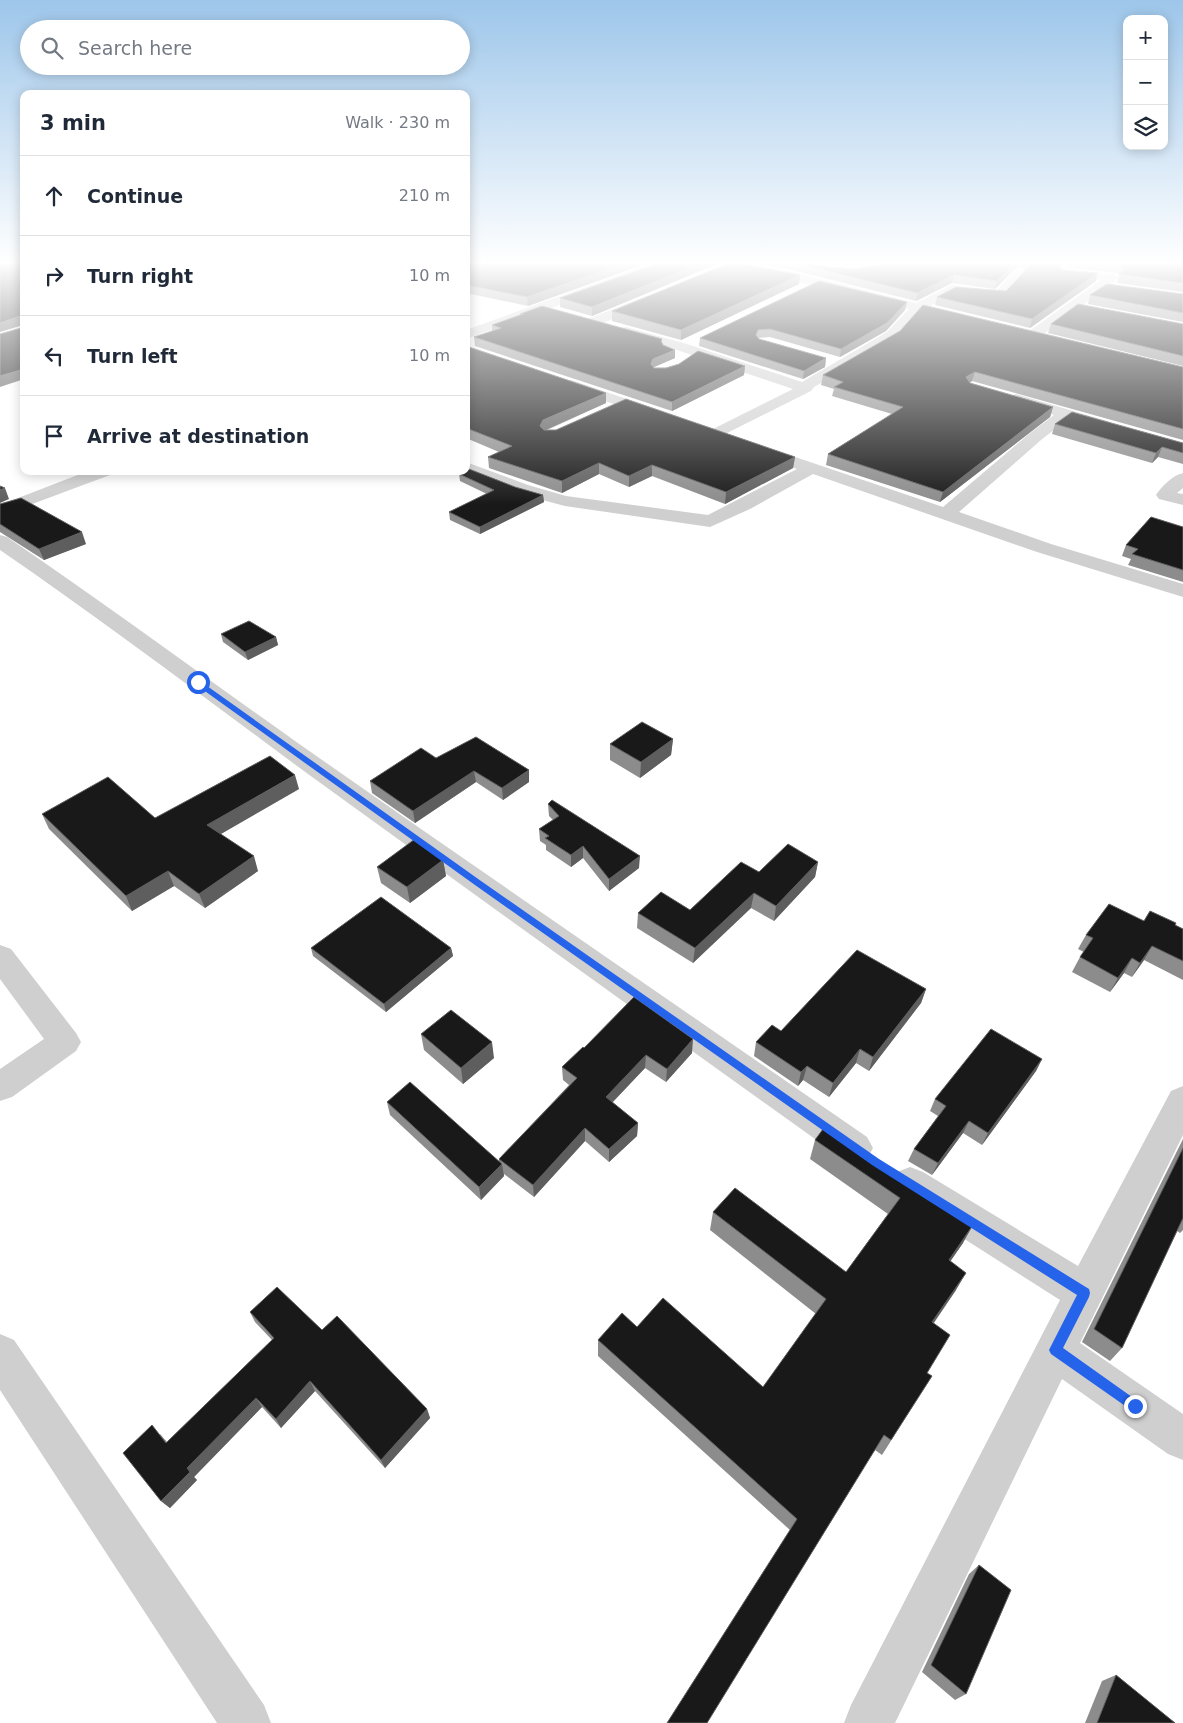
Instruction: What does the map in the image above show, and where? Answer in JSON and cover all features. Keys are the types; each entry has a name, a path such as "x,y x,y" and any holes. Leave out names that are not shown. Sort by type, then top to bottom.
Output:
{"street":[{"path":"648,344 690,357 685,362"},
{"path":"671,344 806,388"},
{"path":"682,347 687,344"},
{"path":"715,434 806,388 807,385 840,364 875,344"},
{"path":"821,359 840,364"},
{"path":"555,378 669,418"},
{"path":"1004,396 1120,429"},
{"path":"607,410 623,403"},
{"path":"946,514 1066,413"},
{"path":"697,428 732,440"},
{"path":"750,446 1044,548 1183,591"},
{"path":"470,469 522,489 565,500 710,521 744,506 811,468"},
{"path":"0,511 94,475"},
{"path":"1183,478 1165,495 1183,500"},
{"path":"0,541 91,603 230,706 470,878 880,1165 1085,1293"},
{"path":"0,957 65,1042 0,1088"},
{"path":"869,1723 1055,1350 1183,1101"},
{"path":"1055,1350 1183,1440"},
{"path":"0,1354 246,1723"}],"building":[{"path":"0,344 20,344 20,370 0,376"},
{"path":"497,344 663,344 675,350 653,359 651,364 654,368 666,368 679,364 698,351 745,366 672,402"},
{"path":"720,344 778,344 826,358 804,371"},
{"path":"825,344 849,344 841,349"},
{"path":"877,344 1088,344 1183,367 1183,429 975,372 966,377 970,383 1053,407 943,492 828,454 903,407 834,387 843,382 823,375"},
{"path":"1135,344 1183,344 1183,356"},
{"path":"470,347 606,393 543,420 540,426 544,430 556,430 626,399 795,457 726,492 652,465 629,476 599,463 562,481 488,457 512,446 470,430"},
{"path":"1072,412 1183,443 1183,453 1162,447 1156,453 1055,424"},
{"path":"470,469 515,487 543,495 480,527 449,512 494,490 461,475 470,475"},
{"path":"21,498 82,532 39,549 0,524 0,504"},
{"path":"1151,517 1183,527 1183,570 1132,554 1138,549 1126,545"},
{"path":"249,621 276,637 245,652 221,634"},
{"path":"642,722 673,739 641,762 610,744"},
{"path":"476,737 529,770 502,788 474,771 413,811 370,781 421,748 436,758"},
{"path":"270,756 295,775 207,825 254,856 199,894 168,871 126,896 42,814 108,777 155,818"},
{"path":"552,800 640,856 609,879 583,846 571,855 545,838 549,836 539,829 559,816 548,804"},
{"path":"415,839 443,860 407,887 377,867"},
{"path":"788,844 818,862 776,906 754,893 695,948 638,913 661,892 690,910 741,862 759,872"},
{"path":"381,897 451,948 384,1004 311,948"},
{"path":"1109,904 1144,921 1150,911 1176,923 1175,925 1183,929 1183,961 1152,946 1140,963 1132,958 1118,978 1080,957 1093,938 1086,935"},
{"path":"857,950 926,989 873,1057 860,1049 833,1083 807,1066 801,1072 756,1042 772,1025 781,1031"},
{"path":"634,997 693,1039 667,1069 646,1055 606,1097 638,1123 609,1149 585,1128 533,1185 499,1159 577,1078 562,1067 584,1048"},
{"path":"451,1010 492,1042 461,1068 421,1034"},
{"path":"991,1029 1042,1059 988,1133 969,1121 938,1163 914,1149 946,1106 935,1099"},
{"path":"410,1082 502,1164 479,1187 387,1102"},
{"path":"826,1125 973,1225 949,1260 966,1273 932,1322 950,1335 927,1373 932,1376 891,1440 884,1435 707,1723 667,1723 797,1519 598,1340 622,1313 637,1327 663,1298 763,1387 826,1299 713,1212 735,1188 846,1272 900,1198 815,1140"},
{"path":"1183,1148 1183,1218 1122,1348 1094,1329"},
{"path":"277,1287 322,1330 337,1316 427,1409 381,1460 310,1381 276,1419 256,1398 187,1468 190,1472 161,1501 123,1453 152,1425 166,1443 274,1338 250,1312"},
{"path":"979,1565 1011,1590 966,1694 931,1665"},
{"path":"1116,1675 1175,1723 1097,1723"}],"route":[{"path":"198,682 478,883 876,1162 1085,1293 1055,1350 1135,1406"}]}
